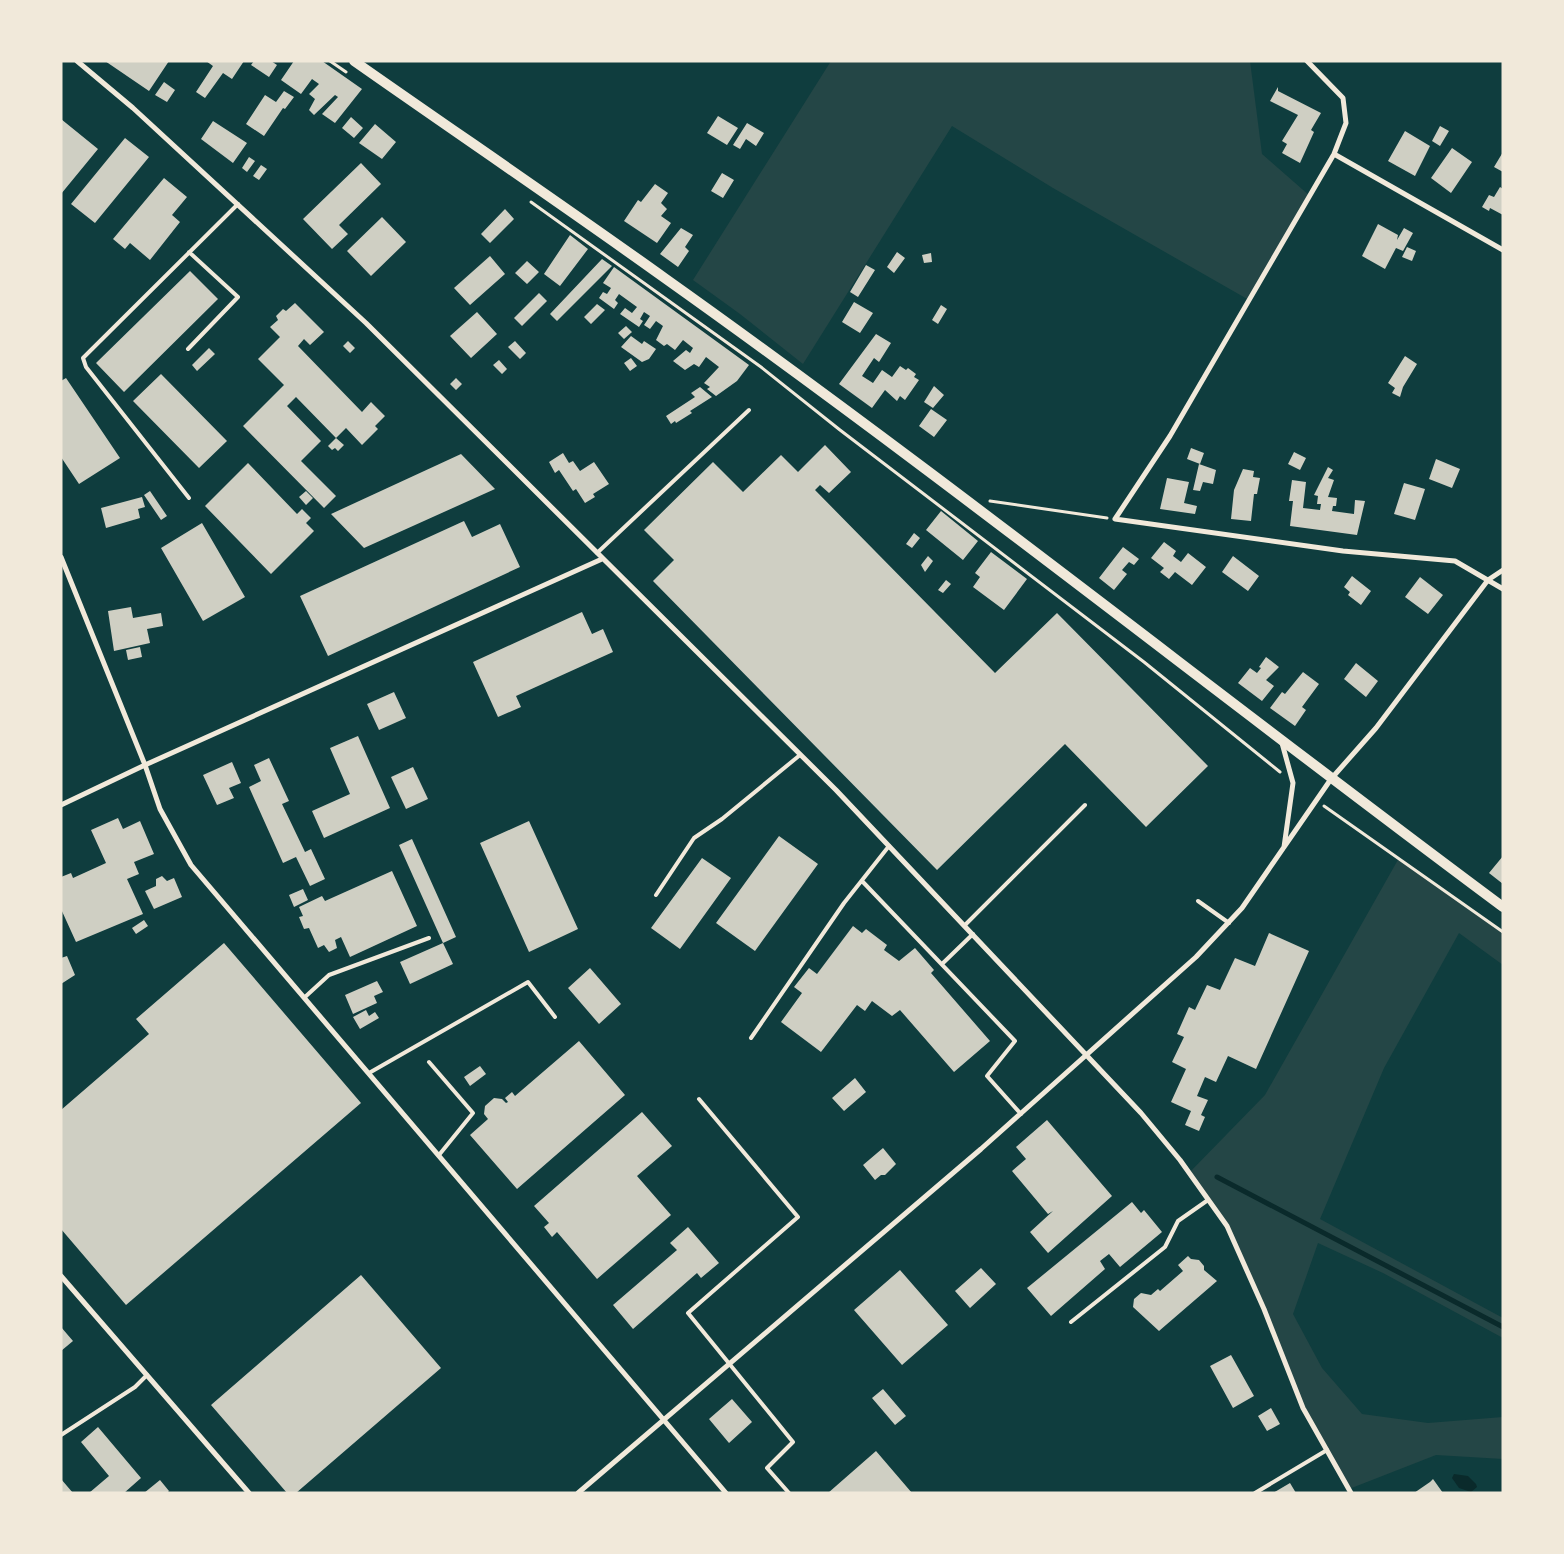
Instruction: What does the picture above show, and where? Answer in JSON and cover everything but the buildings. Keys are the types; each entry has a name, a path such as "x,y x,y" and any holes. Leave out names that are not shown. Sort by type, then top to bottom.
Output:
{"main road":[{"path":"354,61 666,279 969,503 1281,742 1503,907"}],"street":[{"path":"77,61 133,108 366,323 890,846 1141,1113 1227,1226 1264,1309 1303,1408 1351,1493"},
{"path":"1307,61 1343,98 1346,124 1334,154 1170,436 1115,519 1343,551 1455,561 1503,589"},
{"path":"1334,154 1503,250"},
{"path":"61,557 145,765 160,808 191,865 726,1493"},
{"path":"61,805 145,765 602,559"},
{"path":"578,1493 663,1418 1021,1114 1196,957 1242,908 1284,850 1331,779 1376,728 1488,580 1503,570"},
{"path":"1281,742 1293,783 1284,850"},
{"path":"61,1276 249,1493"}],"lane":[{"path":"189,498 86,367 83,358 238,204"},
{"path":"188,349 238,297 190,252"},
{"path":"597,553 750,410"},
{"path":"656,895 694,838 722,819 800,755"},
{"path":"965,925 1085,805"},
{"path":"751,1038 844,903 890,846"},
{"path":"862,881 1014,1041 987,1076 1021,1114"},
{"path":"1198,901 1228,923"},
{"path":"942,964 973,934"},
{"path":"305,998 329,975 429,938"},
{"path":"369,1073 528,982 555,1017"},
{"path":"430,1062 473,1113 439,1155"},
{"path":"698,1099 798,1217 688,1313 793,1442 767,1468 789,1493"},
{"path":"1071,1322 1165,1247 1178,1221 1208,1200"},
{"path":"61,1435 135,1387 147,1375"},
{"path":"1255,1493 1327,1450"}],"path":[{"path":"330,61 353,78"},
{"path":"527,199 761,367 840,430 1144,662 1293,783"},
{"path":"969,503 982,500 1115,519"},
{"path":"1316,801 1503,932"}],"shaded area":[{"path":"831,61 1250,61 1262,154 1310,196 1249,300 1053,188 952,126 803,364 740,314 693,280"},
{"path":"1399,858 1503,932 1503,965 1459,933 1384,1068 1320,1219 1503,1318 1503,1338 1383,1273 1318,1243 1293,1314 1322,1368 1362,1414 1428,1423 1503,1417 1503,1459 1436,1455 1349,1489 1303,1408 1227,1226 1189,1173 1265,1095"},
{"path":"1454,1474 1468,1476 1477,1487 1471,1492 1459,1488 1452,1478"}],"waterway":[{"path":"1217,1177 1503,1327"}]}
